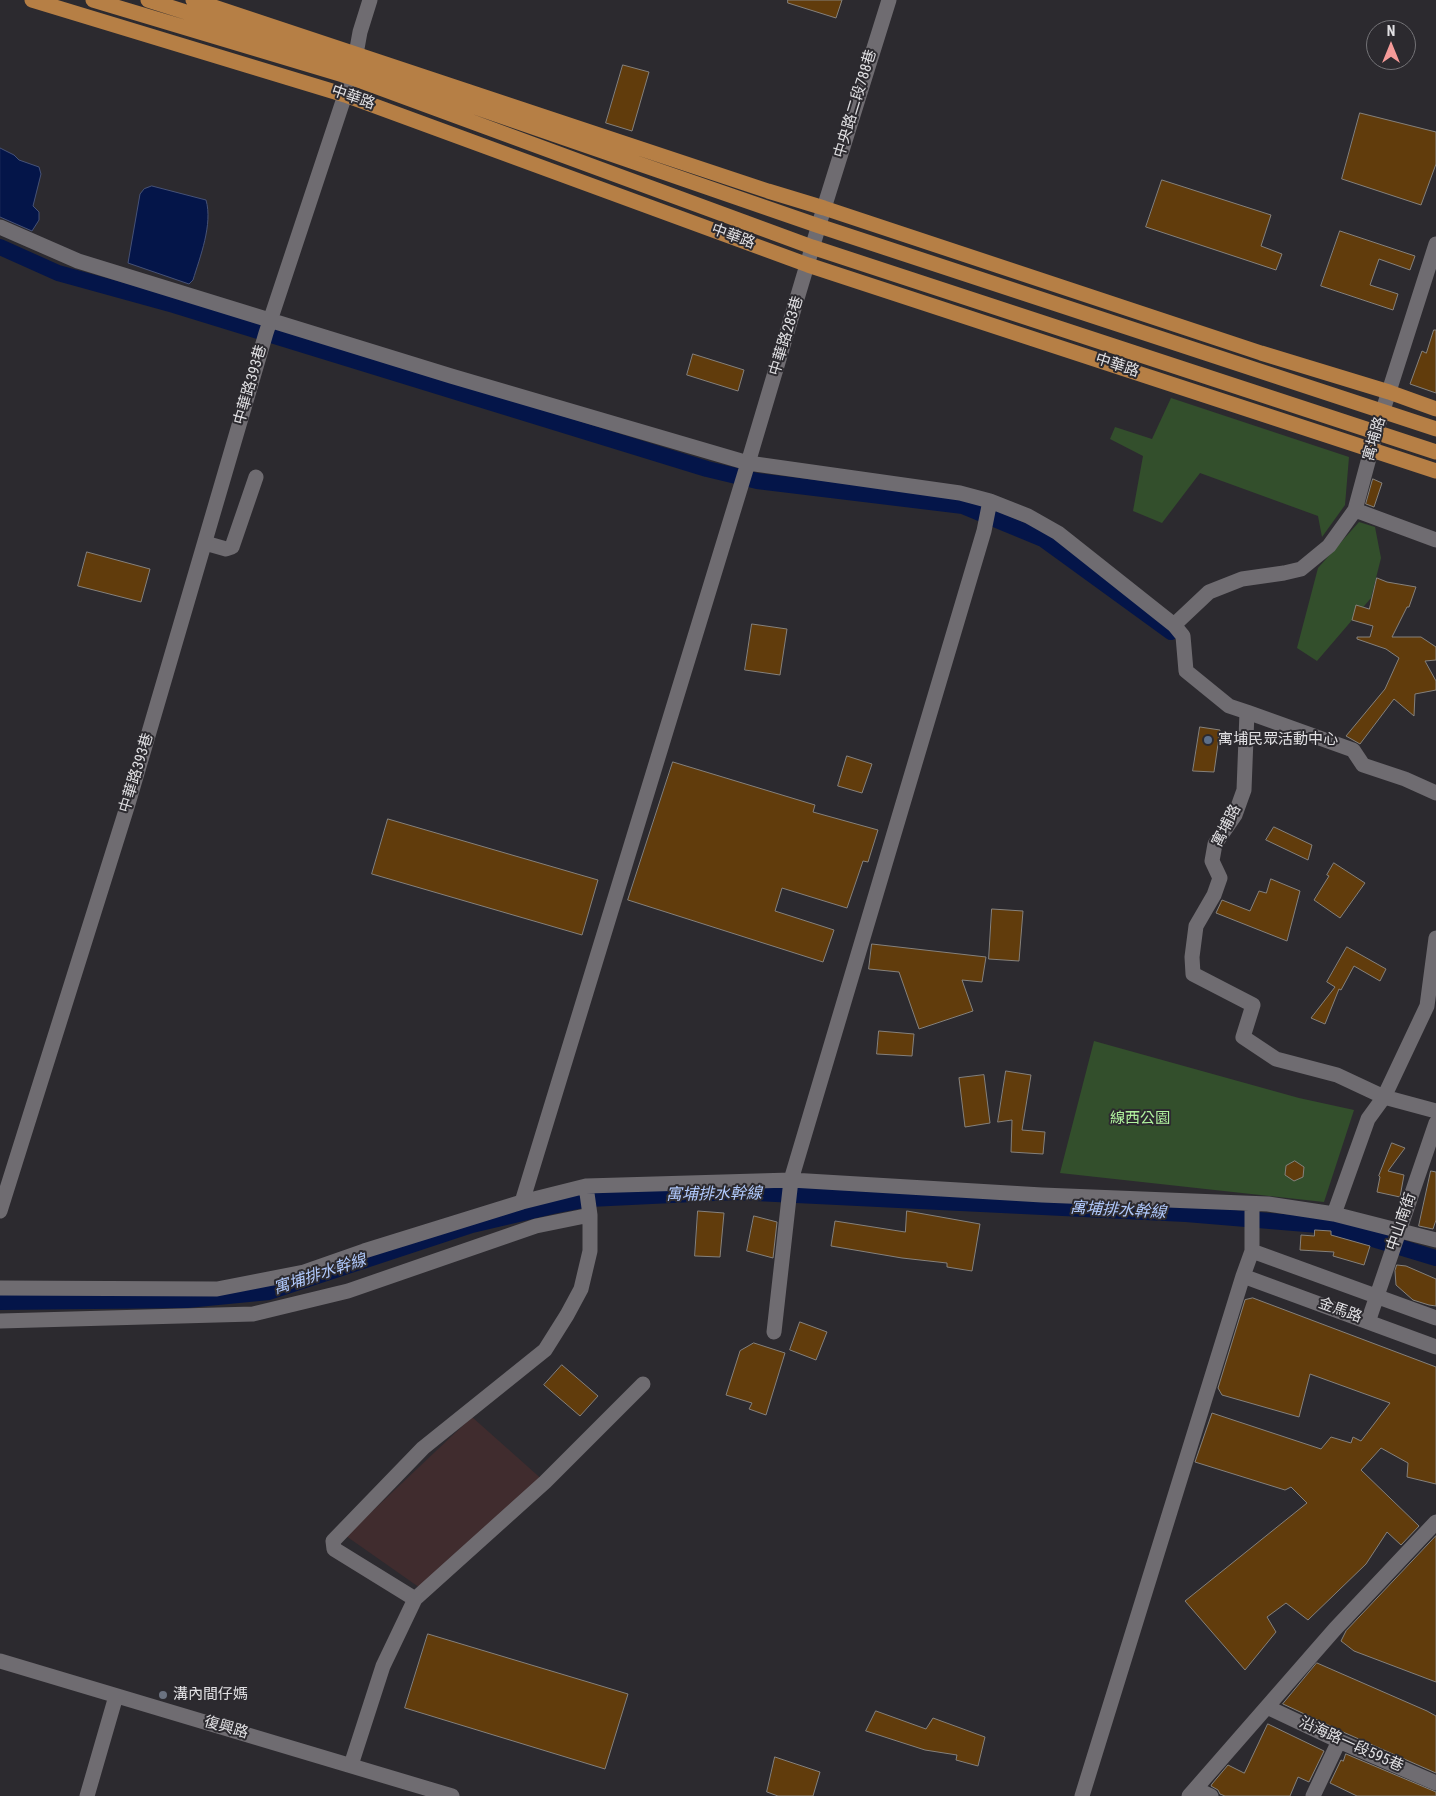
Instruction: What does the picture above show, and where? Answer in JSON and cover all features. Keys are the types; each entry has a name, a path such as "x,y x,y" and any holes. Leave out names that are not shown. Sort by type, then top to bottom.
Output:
{"main road":[{"name":"中華路","path":"32,0 345,95 808,265 1436,471"},
{"name":"中華路","path":"93,0 353,65 819,226 1436,429"},
{"name":"中華路","path":"148,0 353,65 824,208 1436,409"},
{"name":"中華路","path":"193,0 812,247 1436,452"}],"street":[{"name":"中華路393巷","path":"0,1211 128,804 268,327 345,95 360,32 370,0"},
{"name":"中央路二段788巷","path":"824,208 889,0"},
{"name":"中華路283巷","path":"522,1202 742,484 824,208"},
{"path":"0,227 78,262 268,327 460,378 748,463 960,493 990,501 1028,516 1058,532 1174,625 1183,636 1186,671 1229,706 1353,750 1363,765 1405,779 1436,793"},
{"name":"寓埔路","path":"1174,625 1209,592 1242,578 1301,569 1330,546 1355,510 1376,432 1436,244"},
{"path":"205,543 226,549 232,546 256,477"},
{"path":"774,1332 791,1180 984,531 990,501"},
{"path":"1355,510 1436,540"},
{"name":"寓埔路","path":"1247,712 1244,790 1236,815 1215,844 1212,860 1220,878 1214,895 1196,926 1192,957 1193,974 1253,1005 1243,1037 1276,1059 1337,1075 1384,1097 1436,1111"},
{"path":"1334,1214 1368,1119 1384,1097 1428,1006 1436,938"},
{"name":"中山南街","path":"1368,1322 1436,1123"},
{"path":"0,1288 217,1289 304,1272 364,1251 522,1202 586,1186 791,1180 1042,1195 1268,1204 1334,1214 1436,1240"},
{"path":"415,1599 334,1550 333,1541 423,1448 544,1350 567,1315 580,1289 590,1251 590,1215 586,1186"},
{"path":"1082,1796 1252,1251 1252,1204"},
{"path":"0,1322 253,1314 348,1291 536,1226 590,1215"},
{"name":"金馬路","path":"1252,1251 1436,1318"},
{"name":"金馬路","path":"1243,1276 1436,1347"},
{"path":"351,1765 383,1666 415,1599 545,1482 644,1384"},
{"path":"1193,1793 1335,1629 1436,1522"},
{"name":"復興路","path":"0,1661 452,1796"},
{"path":"87,1796 116,1696"},
{"name":"沿海路一段595巷","path":"1267,1707 1338,1741 1436,1783"},
{"path":"1313,1796 1338,1741"},
{"path":"1193,1793 1211,1796"}],"shaded area":[{"path":"0,148 14,155 19,160 39,167 41,174 33,206 39,212 39,220 32,231 0,217"},
{"path":"152,186 206,200 208,219 205,240 193,280 189,284 128,263 140,194 144,189"},
{"path":"472,1417 545,1482 423,1590 346,1536"}],"green space":[{"path":"1171,398 1349,457 1345,505 1322,537 1318,516 1200,473 1162,523 1133,511 1143,456 1110,439 1115,427 1152,439"},
{"path":"1359,522 1375,527 1381,558 1371,598 1317,661 1297,648 1318,568"},
{"name":"線西公園","path":"1094,1041 1299,1098 1354,1110 1324,1202 1060,1173"}],"building":[{"path":"788,0 842,0 836,18 788,3"},
{"path":"623,65 649,72 632,131 606,123"},
{"path":"1360,113 1436,132 1436,164 1421,205 1342,179"},
{"path":"1162,180 1271,215 1261,246 1282,254 1276,270 1146,227"},
{"path":"1340,231 1415,256 1410,270 1379,259 1370,285 1398,294 1393,310 1321,286"},
{"path":"1434,330 1436,330 1436,393 1410,384 1422,351 1426,353"},
{"path":"693,354 744,370 738,391 687,375"},
{"path":"1373,479 1382,483 1374,507 1366,504"},
{"path":"87,552 150,569 141,602 78,586"},
{"path":"1377,578 1387,582 1416,587 1409,607 1407,607 1392,637 1421,637 1436,647 1436,660 1425,661 1436,681 1436,690 1415,694 1414,716 1394,699 1360,744 1346,736 1385,689 1399,658 1386,649 1357,639 1357,637 1370,637 1373,626 1352,620 1356,605 1369,609"},
{"path":"752,624 787,629 780,675 745,670"},
{"name":"寓埔民眾活動中心","path":"1200,727 1220,730 1214,772 1193,771"},
{"path":"847,756 872,764 862,793 838,786"},
{"path":"673,762 815,805 813,812 878,830 868,862 863,861 847,908 782,888 775,911 834,930 823,962 628,900"},
{"path":"388,819 598,880 582,935 372,874"},
{"path":"1274,827 1312,845 1308,860 1266,840"},
{"path":"1334,863 1365,883 1340,918 1314,900 1329,876 1327,875"},
{"path":"1271,879 1300,891 1287,941 1216,913 1222,900 1250,911 1259,891 1266,893"},
{"path":"992,909 1023,911 1019,961 989,959"},
{"path":"872,944 986,957 982,982 962,980 973,1011 919,1029 899,972 869,969"},
{"path":"1347,947 1386,969 1380,981 1354,966 1341,990 1339,989 1325,1024 1311,1018 1335,987 1327,982"},
{"path":"879,1031 914,1034 912,1056 877,1054"},
{"path":"1006,1071 1031,1075 1022,1130 1045,1132 1043,1154 1011,1152 1012,1120 998,1122"},
{"path":"984,1075 990,1123 965,1127 959,1078"},
{"path":"1392,1143 1405,1148 1388,1171 1404,1175 1400,1197 1377,1192 1379,1176"},
{"path":"1295,1161 1304,1167 1303,1177 1294,1181 1285,1175 1286,1166"},
{"path":"1431,1171 1436,1172 1436,1220 1433,1229 1419,1226"},
{"path":"698,1211 724,1213 720,1257 695,1256"},
{"path":"907,1211 980,1224 972,1271 947,1267 947,1263 902,1258 831,1246 835,1221 905,1232"},
{"path":"754,1216 777,1222 773,1258 747,1251"},
{"path":"1315,1230 1331,1231 1331,1235 1370,1246 1364,1265 1333,1256 1334,1252 1300,1250 1301,1235 1314,1236"},
{"path":"1397,1265 1406,1266 1436,1279 1436,1306 1413,1300 1396,1285 1395,1271"},
{"path":"1253,1298 1436,1367 1436,1484 1407,1477 1408,1463 1381,1448 1361,1470 1419,1526 1401,1545 1387,1532 1366,1564 1308,1620 1286,1603 1267,1617 1276,1632 1245,1670 1185,1601 1307,1503 1291,1487 1285,1490 1195,1462 1212,1413 1321,1449 1331,1437 1351,1443 1353,1437 1361,1441 1390,1403 1310,1374 1299,1417 1222,1395 1218,1388 1245,1300"},
{"path":"800,1322 827,1332 816,1360 790,1350"},
{"path":"754,1343 785,1353 766,1415 749,1409 752,1403 726,1395 740,1351"},
{"path":"562,1365 598,1396 580,1416 544,1385"},
{"path":"1436,1536 1436,1682 1354,1651 1341,1641 1346,1631"},
{"path":"428,1634 628,1694 605,1769 405,1708"},
{"path":"1317,1663 1436,1716 1436,1773 1283,1704"},
{"path":"876,1711 926,1729 933,1718 985,1737 978,1766 956,1760 957,1755 925,1750 866,1731"},
{"path":"1268,1724 1324,1751 1309,1782 1298,1777 1290,1796 1225,1796 1220,1794 1218,1790 1211,1786 1212,1784 1228,1765 1244,1773"},
{"path":"1346,1754 1436,1792 1436,1796 1357,1796 1330,1783"},
{"path":"775,1757 820,1772 813,1796 778,1796 767,1792"}],"waterway":[{"path":"0,247 58,273 174,305 707,469 757,481 963,506 1043,539 1171,632"},
{"name":"寓埔排水幹線","path":"0,1302 187,1300 269,1292 472,1225 553,1206 589,1199 735,1192 1186,1214 1330,1226 1436,1258"}],"place":[{"name":"寓埔民眾活動中心","path":"1208,740"},
{"name":"溝內間仔媽","path":"163,1695"}]}
